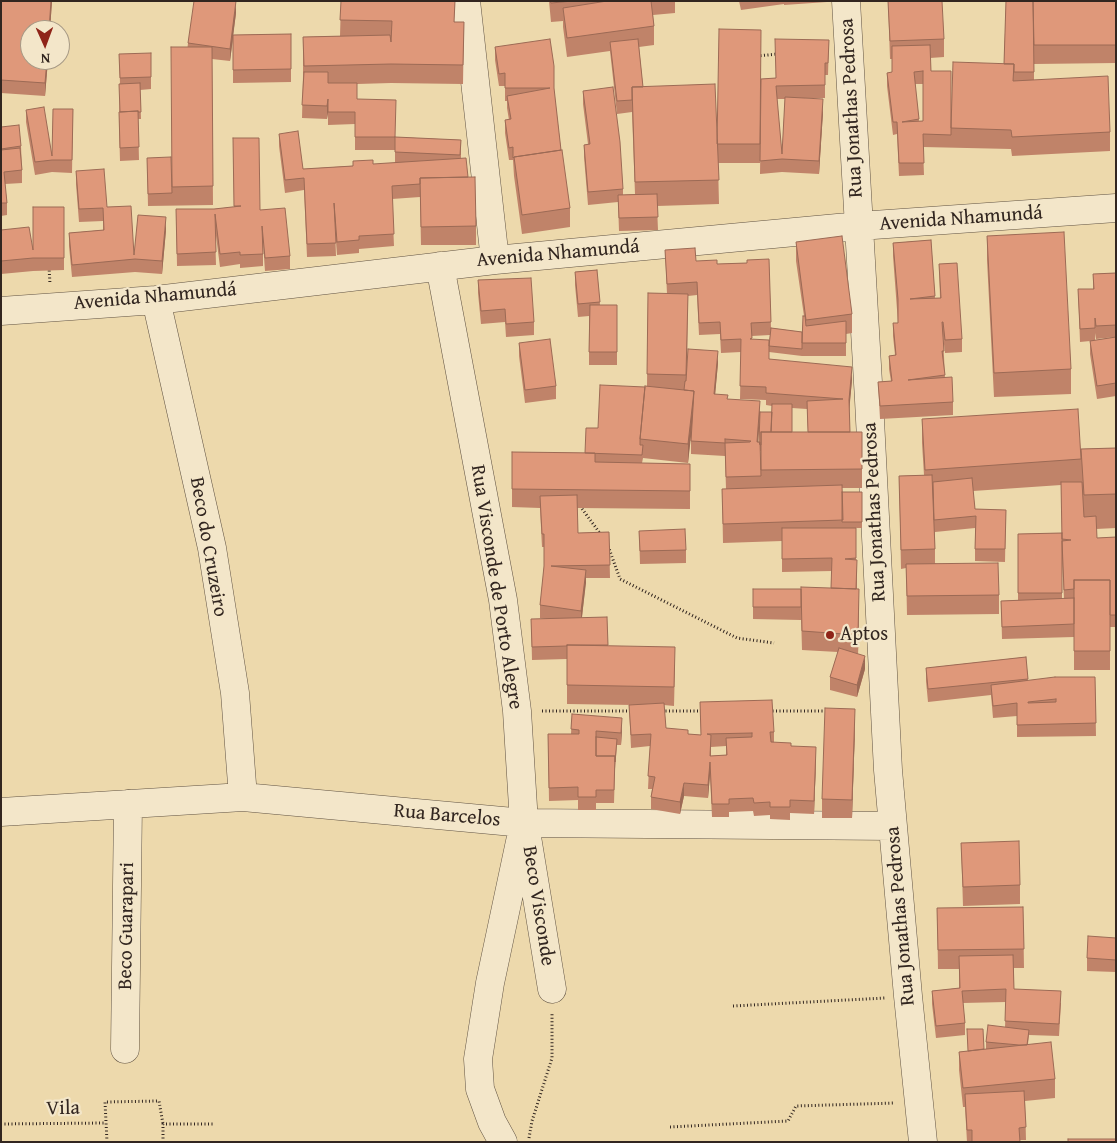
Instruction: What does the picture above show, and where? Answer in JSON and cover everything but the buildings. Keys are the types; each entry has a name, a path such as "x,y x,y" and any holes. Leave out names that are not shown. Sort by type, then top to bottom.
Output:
{"street":[{"path":"466,1 496,260"},
{"name":"Rua Jonathas Pedrosa","path":"846,1 888,770 923,1142"},
{"name":"Avenida Nhamundá","path":"1,311 156,300 496,260 859,226 1116,208"},
{"name":"Rua Visconde de Porto Alegre","path":"440,266 503,600 517,712 524,823 490,983 478,1059 480,1089 492,1122 504,1142"},
{"name":"Beco do Cruzeiro","path":"156,300 212,548 235,694 243,797"},
{"name":"Rua Barcelos","path":"1,812 243,797 524,823 893,826"},
{"name":"Beco Guarapari","path":"125,1049 128,804"},
{"name":"Beco Visconde","path":"524,823 552,989"}],"path":[{"path":"751,56 780,54"},
{"path":"49,258 51,307"},
{"path":"575,500 609,546 620,579 737,638 774,643"},
{"path":"517,712 637,711"},
{"path":"657,711 706,711"},
{"path":"766,711 836,711"},
{"path":"528,1142 532,1121 552,1058 552,989"},
{"path":"733,1006 908,996"},
{"path":"106,1123 105,1102 160,1101 163,1142"},
{"path":"670,1127 788,1121 796,1106 918,1102"},
{"name":"Vila","path":"1,1124 106,1123 107,1142"},
{"path":"163,1124 214,1124"}],"place":[{"name":"Aptos","path":"830,635"}]}
